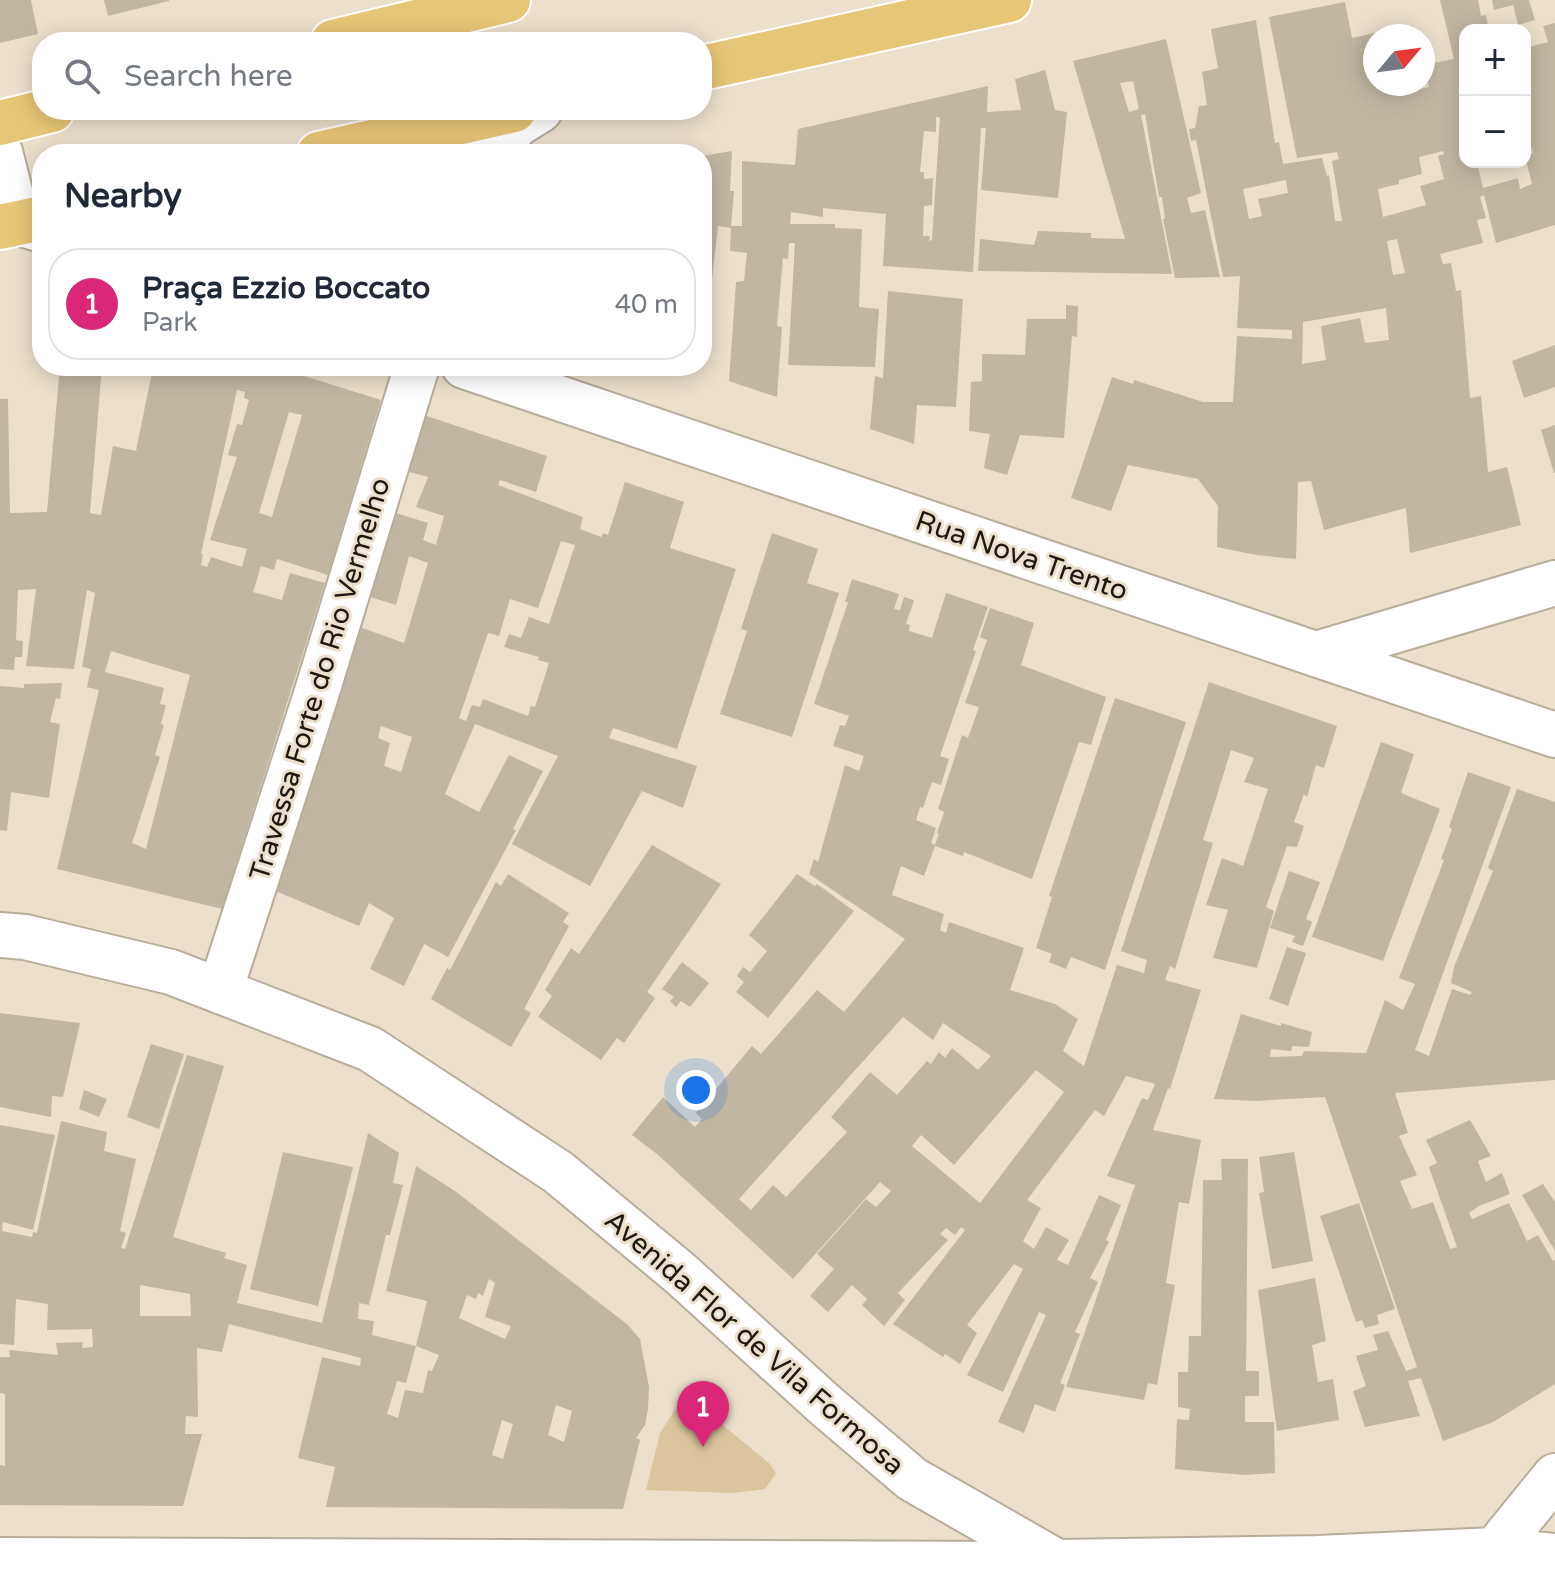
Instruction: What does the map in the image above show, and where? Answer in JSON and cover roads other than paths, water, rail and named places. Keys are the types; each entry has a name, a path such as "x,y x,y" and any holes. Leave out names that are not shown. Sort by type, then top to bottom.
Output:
{"main road":[{"path":"375,32 508,0"},
{"path":"712,66 1009,0"},
{"path":"0,123 32,115"},
{"path":"363,144 470,120"}],"street":[{"path":"497,144 524,120"},
{"path":"0,152 26,225"},
{"name":"Travessa Forte do Rio Vermelho","path":"220,991 315,698 414,376"},
{"name":"Rua Nova Trento","path":"501,376 1555,735"},
{"path":"1316,654 1555,583"},
{"name":"Avenida Flor de Vila Formosa","path":"0,935 25,937 171,972 370,1049 558,1172 681,1274 912,1479 1057,1562"},
{"path":"1495,1550 1555,1476"},
{"path":"0,1560 1027,1564 1318,1558 1495,1550 1555,1556"}],"place":[{"name":"Praça Ezzio Boccato","path":"703,1447"}]}
